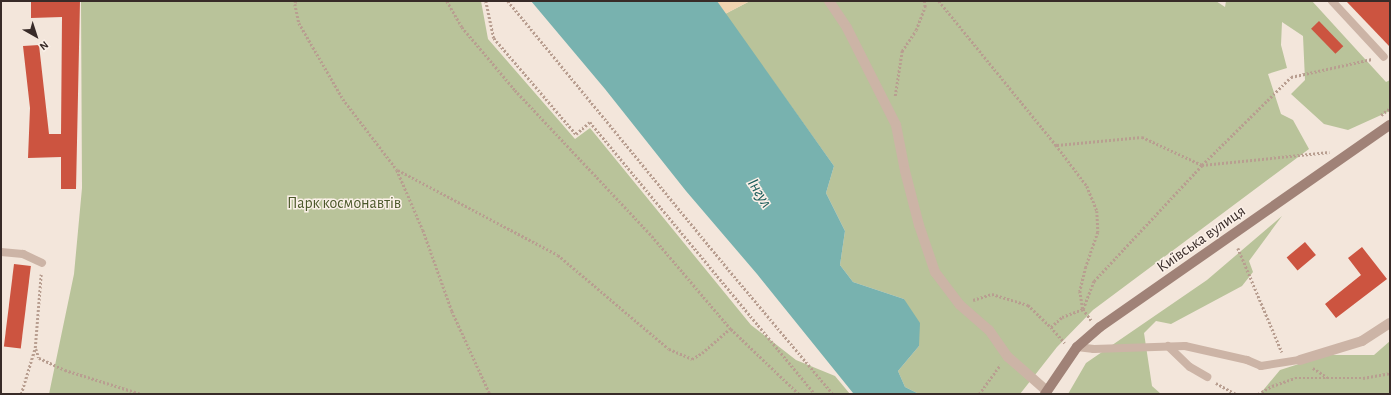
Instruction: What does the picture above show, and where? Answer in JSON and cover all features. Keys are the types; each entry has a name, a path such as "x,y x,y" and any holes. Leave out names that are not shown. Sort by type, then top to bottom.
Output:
{"street":[{"path":"829,1 847,28 896,124 905,171 917,218 935,272 960,306 989,330 1008,357 1046,392"},
{"name":"Київська вулиця","path":"1046,392 1077,347 1100,327 1390,125"},
{"path":"1300,360 1362,341 1390,323"}],"lane":[{"path":"1332,1 1384,57"},
{"path":"1,252 23,254 42,263"},
{"path":"1168,346 1190,367 1207,377"},
{"path":"1077,347 1094,349 1185,346 1247,360 1261,366 1300,360"}],"path":[{"path":"296,1 295,4 300,23 343,99 397,170 423,230 452,311 490,394"},
{"path":"447,1 462,27 515,90 623,204 730,329 799,394"},
{"path":"486,1 494,38 576,134 590,122 816,394"},
{"path":"508,1 833,394"},
{"path":"895,102 902,51 916,30 924,7 924,1"},
{"path":"939,1 1056,145 1087,186 1097,211 1098,232 1086,267 1080,291 1084,309 1090,319 1100,327"},
{"path":"1084,309 1094,281 1202,165 1291,77 1384,57"},
{"path":"1056,145 1142,137 1202,165 1334,152"},
{"path":"397,170 558,255 668,349 692,359 702,353 730,329"},
{"path":"1238,248 1274,335 1284,355 1300,360 1327,377"},
{"path":"21,394 36,348 42,263"},
{"path":"960,306 992,294 1028,305 1051,327 1065,344 1077,347"},
{"path":"1051,327 1062,317 1084,309"},
{"path":"36,348 39,358 65,370 142,394"},
{"path":"979,394 994,371"},
{"path":"1258,394 1272,386 1295,378 1364,378 1390,373"},
{"path":"1207,377 1236,394"}],"green space":[{"name":"Парк космонавтів","path":"81,1 481,1 488,39 575,139 590,128 751,325 796,360 835,376 850,394 49,394 74,274 82,188"},
{"path":"750,1 1216,1 1225,7 1226,1 1312,1 1386,82 1390,80 1390,111 1348,130 1324,124 1291,94 1305,80 1303,36 1282,22 1281,45 1287,68 1268,74 1281,114 1293,120 1309,149 1093,310 1057,347 1020,394 919,394 905,387 898,371 919,346 904,299 853,282 840,265 845,231 826,193 834,166 725,14"},
{"path":"1282,216 1249,261 1253,272 1242,286 1171,324 1156,321 1144,333 1152,386 1161,394 1068,394 1086,363 1207,280"},
{"path":"1390,341 1390,394 1260,394 1280,370 1327,355 1374,355"}],"sand":[{"path":"717,1 750,1 725,14"}],"water":[{"name":"Інгул","path":"531,1 717,1 834,166 826,193 845,231 840,265 853,282 904,299 920,323 919,346 898,371 905,387 919,394 853,393 757,274 686,191 605,89"}],"building":[{"path":"31,1 80,1 76,189 61,189 61,157 28,158 30,108 23,46 39,45 49,134 61,134 62,17 31,18"},
{"path":"1346,1 1390,1 1390,47"},
{"path":"1319,21 1343,46 1335,54 1311,29"},
{"path":"1305,242 1316,255 1298,270 1287,257"},
{"path":"1362,247 1387,279 1336,318 1325,304 1361,275 1348,258"},
{"path":"14,264 31,266 21,348 4,346"}]}
